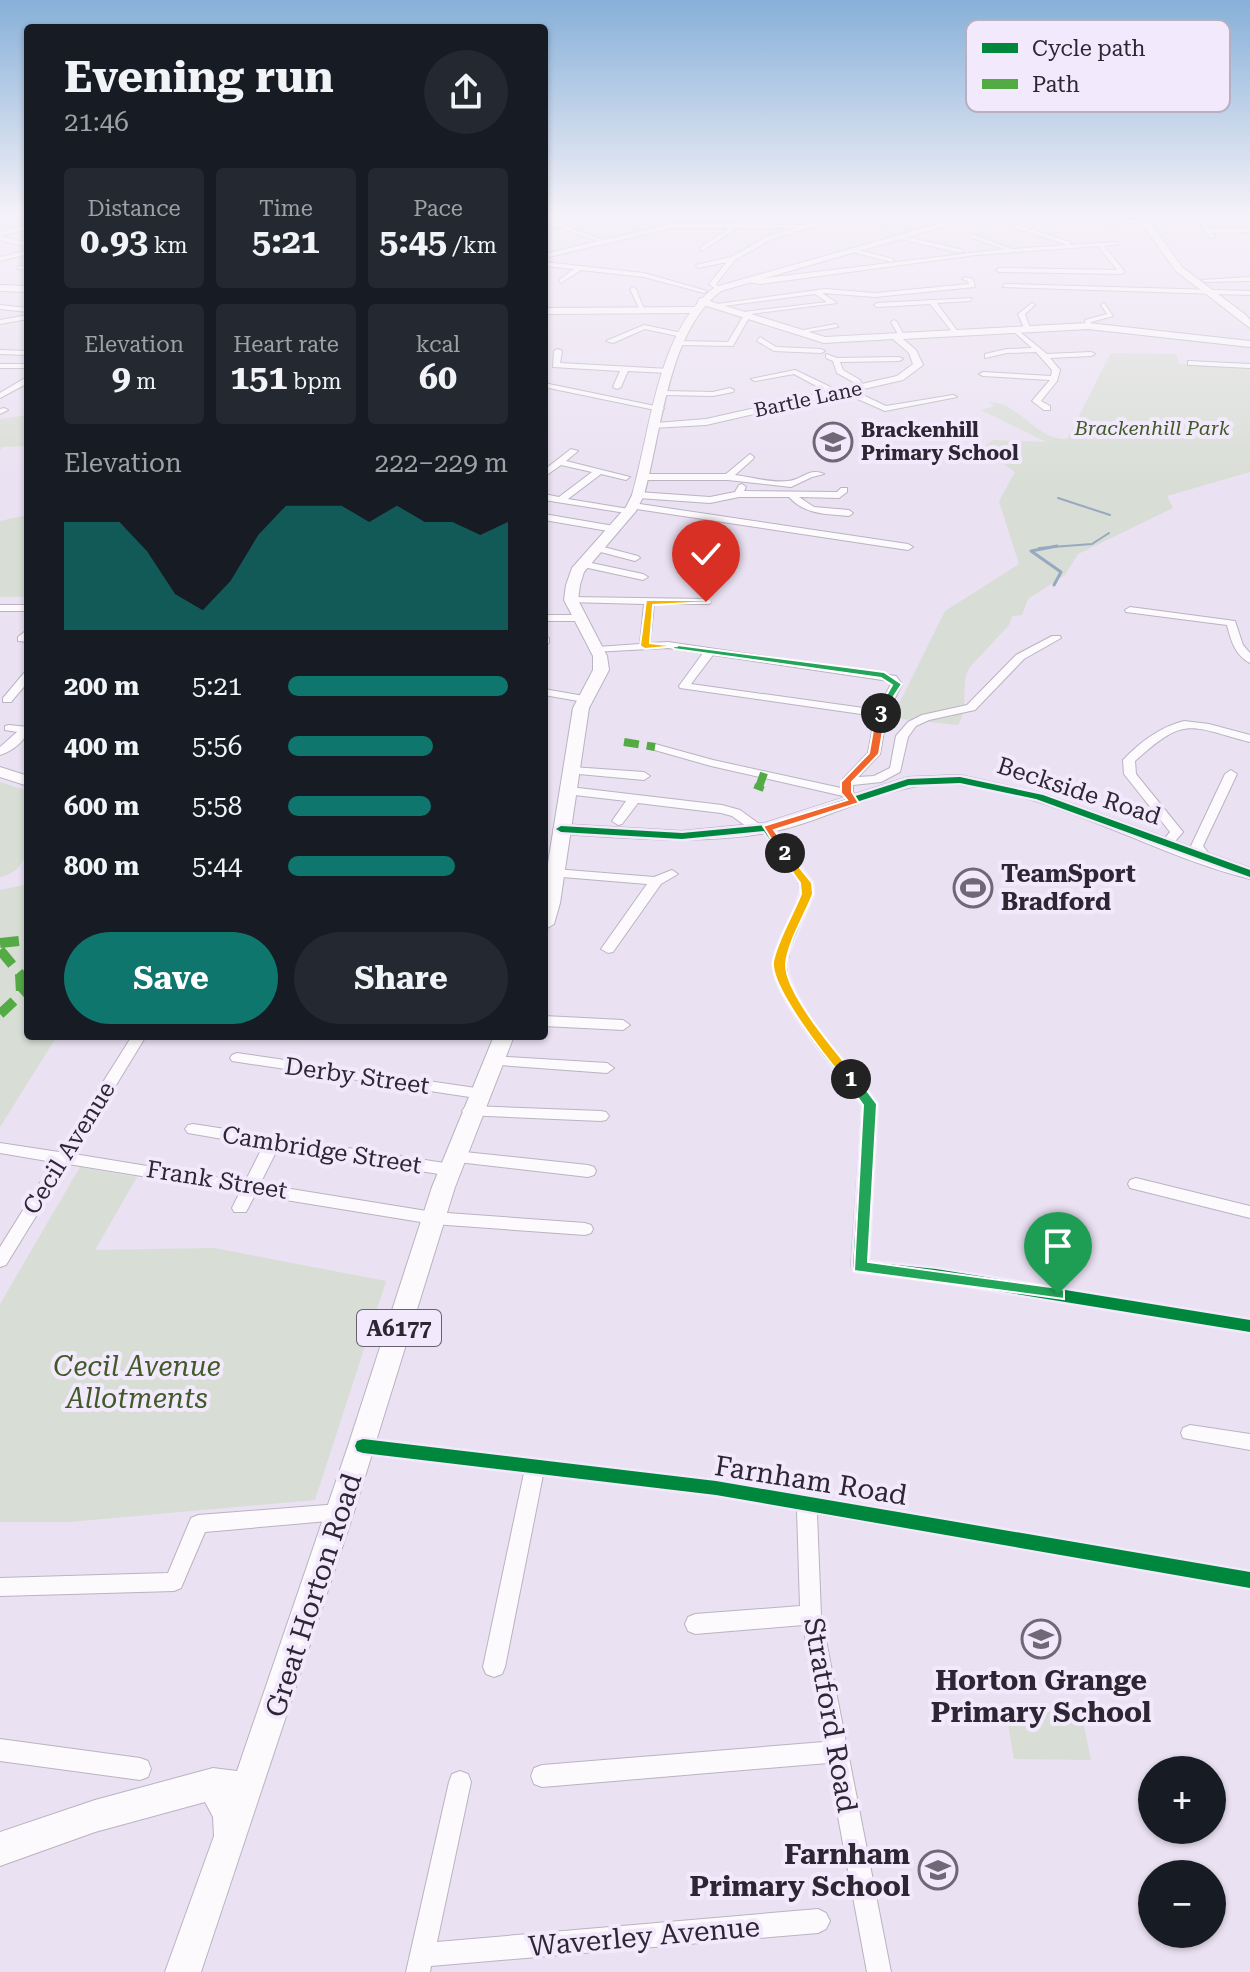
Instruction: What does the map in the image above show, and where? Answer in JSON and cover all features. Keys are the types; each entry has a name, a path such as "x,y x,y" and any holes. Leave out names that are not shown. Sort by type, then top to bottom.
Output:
{"main road":[{"path":"548,905 555,873 552,828 570,791 584,699 601,670 597,650 577,618 571,600 575,575 634,504 637,478 656,426 669,371 680,339 698,305"},
{"path":"0,772 24,780"},
{"name":"Great Horton Road","path":"183,1972 363,1446 433,1218 473,1102 502,1040"},
{"path":"213,1784 229,1814 230,1839"},
{"path":"0,1849 95,1816 213,1784 248,1788"}],"street":[{"path":"548,311 664,305"},
{"path":"718,306 723,305"},
{"path":"746,314 818,305"},
{"path":"935,305 954,332"},
{"path":"1027,328 1021,314 1032,305"},
{"path":"1088,326 1087,321 1111,315 1104,305"},
{"path":"1225,305 1250,325"},
{"path":"718,306 824,340 1088,326 1250,344"},
{"path":"0,307 24,310"},
{"path":"610,341 644,327 680,339 730,344 746,314"},
{"path":"0,323 24,318"},
{"path":"894,322 899,336"},
{"path":"0,323 14,332"},
{"path":"801,331 836,326"},
{"path":"1014,329 1056,370 1054,378 1036,401 1047,408"},
{"name":"Bartle Lane","path":"656,426 706,422 883,383 913,371 918,365 913,352 899,336"},
{"path":"760,339 774,349 821,351 836,360 899,359"},
{"path":"821,351 824,340"},
{"path":"988,356 1007,351 1036,350"},
{"path":"558,351 556,365 669,371"},
{"path":"0,352 24,353"},
{"path":"1045,356 1091,354"},
{"path":"836,360 840,371 857,382"},
{"path":"1191,363 1250,366"},
{"path":"0,366 24,366"},
{"path":"617,387 625,369"},
{"path":"755,379 795,372 885,409 953,397"},
{"path":"979,374 1054,378"},
{"path":"3,393 24,382"},
{"path":"548,386 660,409"},
{"path":"664,393 713,394 730,390"},
{"path":"548,471 574,451"},
{"path":"728,477 750,457"},
{"path":"560,462 637,478 728,477 791,484 806,475 820,474"},
{"path":"560,500 599,471"},
{"path":"634,504 710,500 741,490 793,496 839,495 844,490"},
{"path":"793,496 799,505 824,514 849,513"},
{"path":"548,498 634,504 908,547"},
{"path":"548,518 614,529"},
{"path":"596,548 635,558"},
{"path":"582,564 643,577"},
{"path":"571,600 706,602"},
{"path":"645,646 649,602"},
{"path":"0,608 24,608"},
{"path":"1130,610 1231,623 1238,646 1250,660"},
{"path":"548,618 577,618"},
{"path":"655,747 711,763 850,792 896,770 902,736 912,724 926,717 966,711 1020,657 1056,638"},
{"path":"597,650 645,646 710,651 892,678 897,684 896,691 881,714 874,754 850,792"},
{"path":"710,651 684,686 881,714"},
{"path":"3,700 24,679"},
{"path":"548,693 584,699"},
{"path":"3,700 24,699"},
{"path":"1167,843 1177,832 1130,774 1129,760 1165,727 1183,722 1250,739"},
{"path":"0,752 19,738 24,729 9,728"},
{"path":"572,771 644,776"},
{"path":"1207,859 1197,846 1231,774"},
{"name":"Beckside Road","path":"552,828 682,836 762,829 850,792 908,782 978,783 1039,797 1250,874"},
{"path":"570,791 736,813 762,829 806,883 807,894 780,961 780,976 819,1040 870,1104 860,1267 936,1275 1250,1326"},
{"path":"618,821 635,798"},
{"path":"722,809 735,824"},
{"path":"555,873 656,881 672,874"},
{"path":"608,949 656,881"},
{"path":"548,1021 623,1025"},
{"name":"Cecil Avenue","path":"0,1261 137,1040"},
{"name":"Derby Street","path":"237,1058 473,1102 601,1116"},
{"path":"491,1061 607,1068"},
{"name":"Cambridge Street","path":"193,1129 272,1144 453,1164 588,1171"},
{"path":"240,1208 272,1144"},
{"name":"Frank Street","path":"0,1148 65,1155 433,1218 585,1229"},
{"path":"1136,1184 1250,1212"},
{"path":"1190,1433 1250,1442"},
{"name":"Farnham Road","path":"363,1446 449,1453 807,1503 1250,1580"},
{"path":"494,1667 535,1467"},
{"name":"Stratford Road","path":"807,1503 811,1615 879,1972"},
{"path":"0,1587 174,1582 198,1524 339,1512"},
{"path":"695,1624 811,1615"},
{"path":"0,1750 140,1769"},
{"path":"542,1776 836,1752"},
{"path":"420,1963 460,1782"},
{"name":"Waverley Avenue","path":"420,1963 818,1921"}],"green space":[{"name":"Brackenhill Park","path":"1111,353 1176,354 1179,364 1250,367 1250,472 1167,496 1173,508 1078,554 1065,575 1028,599 1022,615 1012,616 1009,625 970,667 965,681 962,718 958,725 892,718 945,611 1019,564 999,501 1015,472 981,449 993,440 1046,442 981,410 995,406 988,402 999,403 1046,434 1067,439"},
{"path":"24,416 24,446 2,447 0,451 0,419"},
{"path":"24,516 24,597 0,597 0,521"},
{"path":"0,782 24,790 24,858 12,872 0,877"},
{"path":"24,885 24,1040 54,1040 0,1127 0,890"},
{"name":"Cecil Avenue Allotments","path":"80,1167 137,1177 95,1250 214,1248 386,1281 315,1500 69,1522 0,1522 0,1304"},
{"path":"1006,1712 1081,1712 1091,1760 1014,1759"}],"waterway":[{"path":"1058,498 1110,515"},
{"path":"1052,547 1092,544 1109,533"},
{"path":"1052,547 1057,546"},
{"path":"1039,548 1052,547"},
{"path":"1052,547 1031,551 1061,572 1054,585"}],"marked path":[{"path":"624,742 655,747"},
{"path":"758,790 764,773"},
{"path":"0,943 24,940"},
{"path":"0,950 20,974 21,993"},
{"path":"0,1014 24,992"}],"cycle path":[{"path":"561,829 682,836 767,828 908,782 960,780 1039,797 1250,874"},
{"path":"767,828 806,883 807,894 781,955 782,977 816,1035 870,1104 860,1267 936,1275 1250,1326"},
{"path":"363,1446 716,1488 1250,1580"}],"place":[{"name":"Brackenhill Primary School","path":"833,442"},
{"name":"TeamSport Bradford","path":"973,888"},
{"name":"Horton Grange Primary School","path":"1041,1639"},
{"name":"Farnham Primary School","path":"938,1870"}],"route":[{"path":"706,602 649,602 645,646 668,645 884,675 897,684 896,691 881,714 874,754 847,782 847,793 855,801 767,828 806,883 807,894 780,961 780,976 819,1040 870,1104 860,1267 1058,1294"}]}
